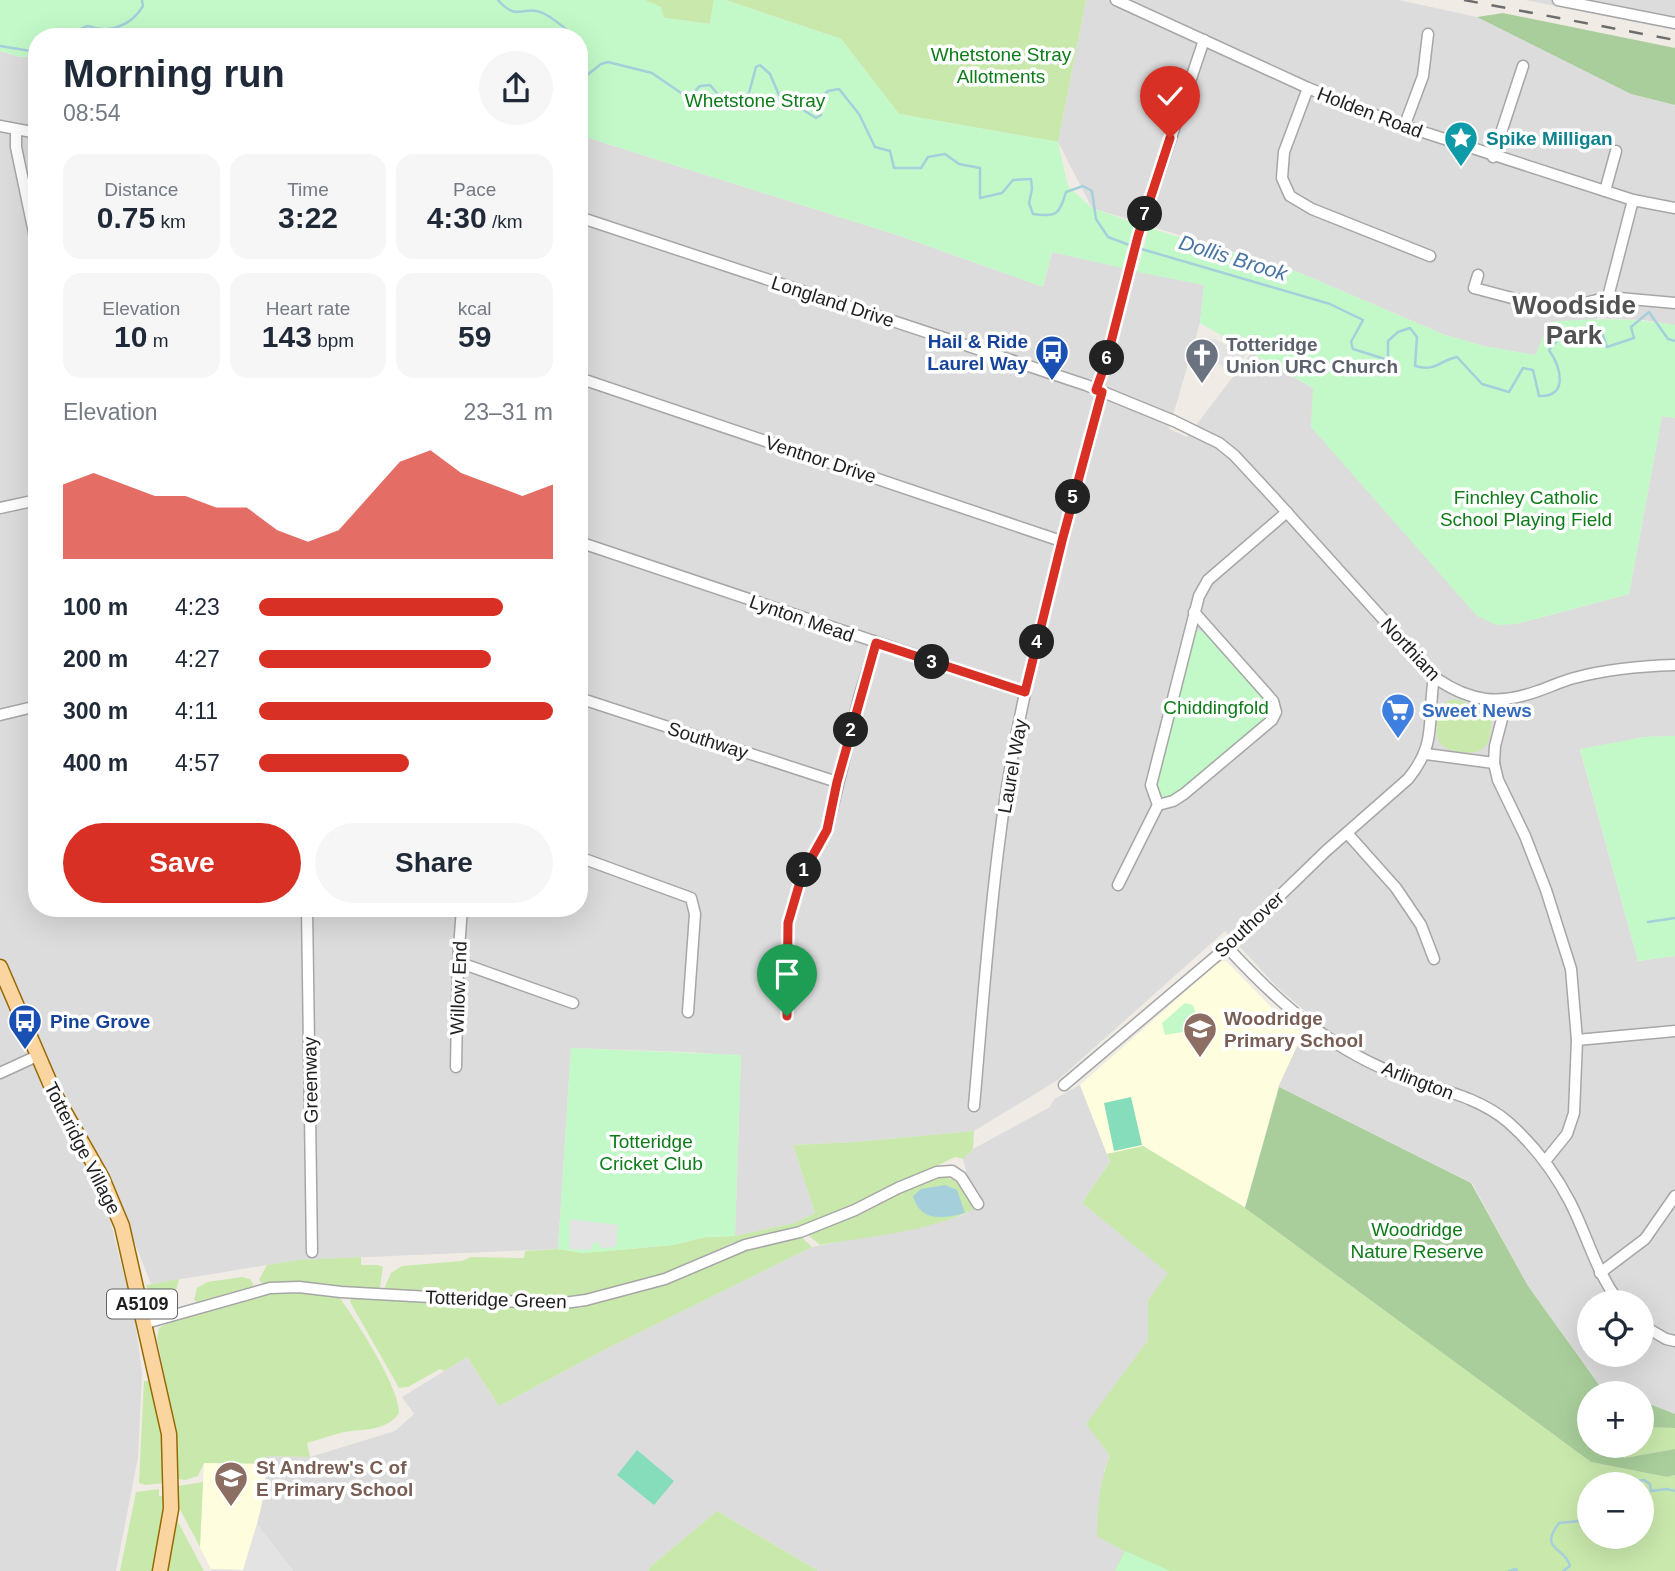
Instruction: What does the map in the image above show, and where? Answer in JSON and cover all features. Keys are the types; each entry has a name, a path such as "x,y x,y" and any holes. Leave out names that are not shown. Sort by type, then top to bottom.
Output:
{"main road":[{"name":"A5109","path":"0,967 37,1056"},
{"name":"Totteridge Village","path":"37,1056 71,1126 113,1200 146,1323 171,1452 171,1509 160,1571"}],"street":[{"name":"Holden Road","path":"1116,0 1308,88 1404,127 1633,200 1675,208"},
{"path":"1558,0 1675,23"},
{"path":"1404,127 1423,76 1428,34"},
{"name":"Laurel Way","path":"974,1106 1000,836 1025,692 1095,389 1106,362 1138,236 1203,40"},
{"path":"1493,157 1523,66"},
{"path":"1308,88 1284,152 1282,178 1290,196 1312,209 1430,256"},
{"path":"0,126 28,132"},
{"path":"16,130 16,147 28,204"},
{"path":"1605,191 1616,151"},
{"path":"1608,297 1633,200"},
{"name":"Longland Drive","path":"588,220 1095,389"},
{"path":"1478,275 1474,288 1550,308 1578,305 1608,297 1675,303"},
{"name":"Ventnor Drive","path":"588,381 1062,541"},
{"name":"Northiam","path":"1095,389 1219,443 1234,455 1287,512 1437,679 1462,694 1488,700 1503,700"},
{"path":"0,508 28,502"},
{"path":"1118,886 1158,805 1151,785 1199,596 1208,580 1287,512"},
{"name":"Lynton Mead","path":"588,545 1025,692"},
{"path":"1158,805 1173,801 1184,794 1272,720 1276,712 1273,701 1194,612"},
{"path":"787,1016 788,923 802,875 827,830 837,782 876,643"},
{"path":"1546,1160 1567,1134 1574,1113 1577,1040 1571,970 1525,836 1498,780 1494,763 1495,746 1503,716 1503,700 1521,697 1570,679 1603,671 1675,665"},
{"path":"1437,679 1433,684 1426,754 1494,763"},
{"name":"Southway","path":"588,701 837,782"},
{"path":"0,715 28,708"},
{"name":"Southover","path":"1064,1085 1227,947 1408,779 1426,754"},
{"path":"1347,833 1396,888 1421,925 1434,959"},
{"path":"588,859 691,898 695,914 688,1012"},
{"name":"Greenway","path":"307,917 312,1252"},
{"name":"Willow End","path":"456,1067 461,917"},
{"name":"Arlington","path":"1227,947 1280,1002 1330,1040 1389,1071 1486,1107 1519,1132 1546,1160 1571,1203 1600,1273 1611,1290"},
{"path":"458,962 573,1003"},
{"path":"1577,1040 1675,1031"},
{"path":"0,1073 37,1056"},
{"name":"Totteridge Green","path":"146,1323 270,1288 299,1287 382,1295 557,1304 586,1300 665,1279 745,1245 800,1232 937,1172 952,1171 961,1177 978,1204"},
{"path":"1600,1273 1645,1240 1675,1196"},
{"path":"1654,1332 1675,1341"}],"shaded area":[{"path":"1086,0 1399,0 1477,17 1631,94 1675,105 1675,325 1598,318 1535,355 1484,346 1445,335 1298,272 1092,208 1058,142"},
{"path":"1525,0 1675,0 1675,30"},
{"path":"0,51 28,57 28,917 588,917 588,138 900,236 1043,287 1052,252 1204,285 1200,323 1169,429 1187,437 1251,353 1313,388 1516,624 1629,594 1662,416 1675,418 1675,736 1644,737 1580,750 1638,961 1675,956 1675,1414 1654,1406 1654,1381 1596,1381 1586,1367 1654,1367 1654,1290 1577,1290 1577,1354 1528,1286 1472,1183 1278,1087 1303,1033 1313,1018 1277,987 1225,931 1058,1080 974,1131 793,1145 815,1213 794,1223 735,1236 741,1056 688,1052 571,1048 558,1249 298,1260 151,1284 122,1211 101,1183 135,1320 142,1373 138,1457 116,1571 0,1571"},
{"path":"1208,339 1215,339 1246,354 1234,374 1219,364 1201,358"},
{"name":"Woodridge Primary School","path":"1226,961 1275,1011 1303,1033 1279,1085 1245,1207 1143,1146 1107,1154 1080,1085 1219,962"},
{"path":"1080,1085 1110,1162 1082,1203 1169,1273 1148,1300 1148,1340 1087,1424 1110,1456 1104,1471 1125,1551 1115,1571 819,1571 717,1511 648,1571 293,1571 257,1524 264,1494 268,1456 310,1457 395,1431 414,1414 402,1397 467,1357 499,1406 606,1349 812,1247 933,1224 963,1215 983,1203 967,1176 963,1159 973,1149 1050,1107 1054,1099"},
{"path":"570,1219 618,1225 616,1247 600,1248 599,1243 594,1242 590,1250 569,1249"},
{"name":"St Andrew's C of E Primary School","path":"204,1463 266,1464 264,1494 257,1524 243,1570 211,1569 200,1547"},
{"path":"257,1524 293,1571 211,1571 243,1570"}],"green space":[{"name":"Whetstone Stray","path":"0,0 645,0 661,7 664,18 710,24 714,0 725,0 841,39 899,114 1058,142 1068,186 1092,208 1135,223 1122,268 1052,252 1043,287 900,236 588,138 588,28 28,28 28,57 0,51"},
{"path":"645,0 714,0 710,24 664,18"},
{"name":"Whetstone Stray Allotments","path":"725,0 1086,0 1058,142 899,114 841,39"},
{"path":"1503,13 1675,48 1675,105 1631,94 1477,17"},
{"name":"Finchley Catholic School Playing Field","path":"1149,228 1298,272 1445,335 1484,346 1535,355 1550,322 1612,319 1675,325 1675,418 1662,416 1629,594 1516,624 1496,625 1477,616 1311,427 1313,388 1200,323 1204,285 1137,272"},
{"name":"Chiddingfold","path":"1192,632 1204,632 1268,702 1271,710 1269,717 1176,796 1163,800 1156,791 1154,781"},
{"path":"1454,699 1488,710 1491,731 1488,743 1482,749 1473,752 1455,751 1445,748 1439,741 1437,718 1440,708"},
{"path":"1675,736 1675,956 1638,961 1580,749 1644,737"},
{"path":"1185,1003 1193,1005 1201,1029 1165,1035 1162,1023"},
{"name":"Totteridge Cricket Club","path":"571,1048 741,1055 735,1236 705,1237 673,1245 584,1253 558,1249"},
{"name":"Woodridge Nature Reserve","path":"1279,1087 1471,1183 1528,1286 1577,1354 1577,1367 1586,1367 1596,1381 1577,1381 1577,1452 1245,1208"},
{"path":"1131,1097 1142,1145 1114,1151 1104,1103"},
{"path":"974,1131 973,1149 963,1159 955,1157 869,1199 799,1227 732,1243 664,1274 566,1300 385,1292 384,1289 391,1273 402,1266 462,1261 471,1257 524,1258 525,1251 558,1249 584,1253 673,1245 705,1237 735,1236 794,1223 815,1213 793,1145"},
{"path":"1143,1146 1241,1205 1577,1452 1577,1458 1642,1472 1577,1472 1577,1549 1654,1549 1654,1474 1667,1477 1675,1475 1675,1571 1115,1571 1124,1551 1097,1536 1101,1485 1110,1456 1086,1424 1148,1340 1148,1300 1168,1273 1082,1203 1110,1162 1107,1154"},
{"path":"941,1176 959,1181 974,1209 939,1223 878,1236 820,1245 808,1235 809,1232 921,1181"},
{"path":"799,1235 812,1247 606,1349 499,1406 467,1357 444,1371 440,1369 408,1387 399,1388 350,1302 352,1296 580,1308 647,1289 746,1247"},
{"path":"361,1257 361,1265 383,1267 379,1293 264,1285 259,1280 267,1265 298,1260"},
{"path":"242,1277 250,1279 254,1286 197,1302 194,1300 197,1288 207,1282"},
{"path":"179,1279 171,1310 157,1310 146,1285"},
{"path":"289,1291 339,1297 385,1371 399,1413 380,1427 340,1433 307,1443 310,1457 268,1456 266,1464 204,1463 198,1476 178,1479 174,1425 157,1338 159,1328 187,1315 222,1304"},
{"path":"144,1381 151,1381 161,1420 165,1483 139,1483"},
{"path":"1654,1406 1675,1414 1675,1428 1654,1427"},
{"path":"1654,1427 1675,1428 1675,1449 1654,1453"},
{"name":"Woodridge Nature Reserve","path":"1675,1449 1675,1475 1667,1477 1654,1474 1654,1472 1591,1462 1586,1458 1654,1458 1654,1453"},
{"path":"637,1450 674,1481 654,1505 617,1475"},
{"path":"203,1482 200,1547 177,1504 178,1486"},
{"path":"159,1489 159,1496 164,1496 154,1571 120,1571 136,1492"},
{"path":"717,1511 819,1571 648,1571"},
{"path":"174,1520 178,1522 204,1571 167,1571"},
{"path":"1125,1551 1168,1570 1170,1571 1115,1571"}],"water":[{"path":"945,1185 957,1190 965,1213 933,1217 916,1204 913,1196 921,1189"}],"waterway":[{"name":"Dollis Brook","path":"111,28 132,19 143,6 142,0"},
{"name":"Dollis Brook","path":"498,0 516,12 530,10 543,13 564,28"},
{"name":"Dollis Brook","path":"83,28 96,28"},
{"name":"Dollis Brook","path":"0,46 28,51"},
{"name":"Dollis Brook","path":"588,74 608,62 652,73 684,95 690,96 700,86 710,85 728,106 738,108 749,93 756,67 760,65 770,74 779,95 816,118 821,115 821,98 828,91 839,89 859,114 875,147 890,151 894,168 921,168 928,157 945,154 959,164 980,168 980,198 1002,193 1013,180 1031,179 1029,203 1033,214 1041,215 1056,213 1066,192 1083,186 1092,191 1096,219 1108,237 1132,246"},
{"name":"Dollis Brook","path":"1138,248 1330,304 1363,320 1351,342 1353,349 1388,360 1388,341 1398,332 1410,328 1417,337 1415,366 1433,367 1457,357 1482,384 1509,392 1523,368 1533,370 1539,396 1555,391 1559,386 1559,372 1549,350 1567,330 1601,330 1607,347 1634,338 1631,327 1649,312 1668,339 1675,341"},
{"path":"1648,922 1675,918"},
{"path":"1654,1491 1675,1491"},
{"path":"1563,1571 1570,1566 1551,1539 1559,1523 1577,1521"},
{"path":"1509,1571 1517,1571"}],"railway":[{"path":"1464,0 1675,40"}],"place":[{"name":"Spike Milligan","path":"1461,168"},
{"name":"Hail & Ride Laurel Way","path":"1052,382"},
{"name":"Totteridge Union URC Church","path":"1202,385"},
{"name":"Sweet News","path":"1398,740"},
{"name":"Pine Grove","path":"25,1051"},
{"name":"Woodridge Primary School","path":"1200,1059"},
{"name":"St Andrew's C of E Primary School","path":"231,1508"}],"district":[{"name":"Woodside Park","path":"1574,320"}],"route":[{"path":"787,1016 788,923 802,875 827,830 859,698 876,643 1025,692 1094,414 1102,392 1096,390 1106,362 1138,236 1170,138"}]}
